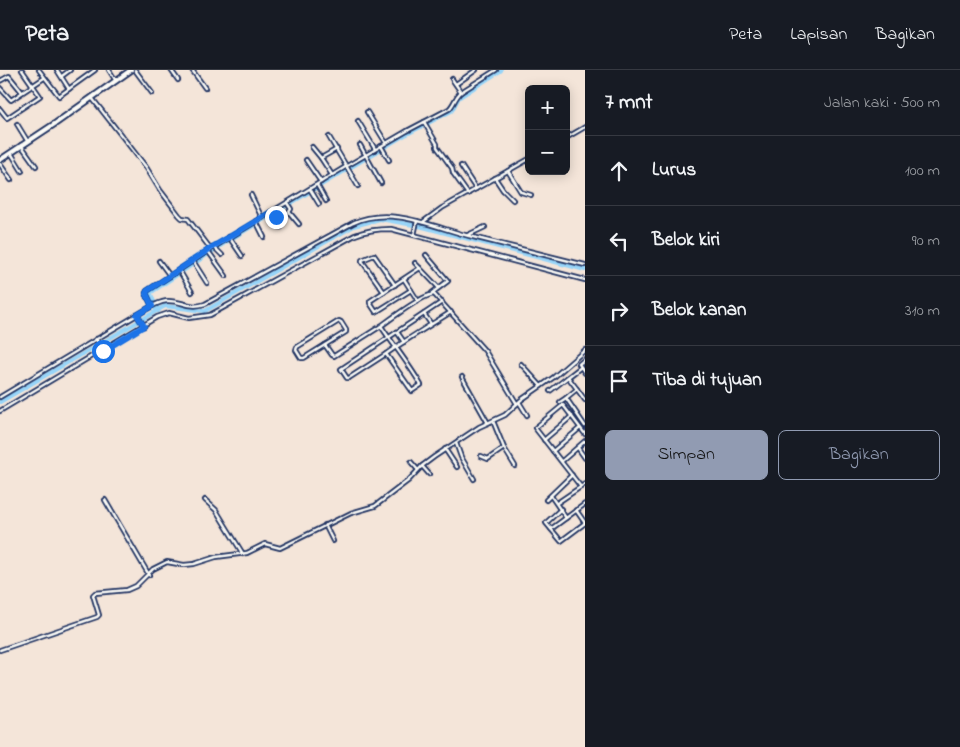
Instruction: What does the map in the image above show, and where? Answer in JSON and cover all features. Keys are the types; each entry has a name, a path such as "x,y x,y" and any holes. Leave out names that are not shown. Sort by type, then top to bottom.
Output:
{"street":[{"path":"0,110 7,118 40,96 22,70"},
{"path":"39,70 58,96 95,70"},
{"path":"58,70 69,89"},
{"path":"62,76 70,70"},
{"path":"109,70 116,81"},
{"path":"0,160 133,70 152,93"},
{"path":"171,70 178,80"},
{"path":"192,70 205,88"},
{"path":"456,84 476,70"},
{"path":"152,306 146,292 262,218 317,186 320,182 366,157 375,149 451,108 454,99 461,92 496,70"},
{"path":"0,82 9,76 22,92"},
{"path":"0,88 10,100 44,78"},
{"path":"452,79 461,92"},
{"path":"92,98 146,167 179,215 182,218 188,219 226,276"},
{"path":"367,112 386,143"},
{"path":"358,121 375,149"},
{"path":"425,122 437,147 452,168 452,174 468,194"},
{"path":"18,124 28,142"},
{"path":"570,136 585,127"},
{"path":"329,137 358,186"},
{"path":"22,145 36,166"},
{"path":"360,145 381,183"},
{"path":"312,147 332,175"},
{"path":"381,147 389,160"},
{"path":"321,158 337,149"},
{"path":"11,153 22,171"},
{"path":"306,160 320,182"},
{"path":"423,222 442,208 525,161"},
{"path":"0,164 11,180"},
{"path":"461,166 476,189"},
{"path":"508,171 521,192 531,195"},
{"path":"496,178 503,191 513,200"},
{"path":"317,186 326,201"},
{"path":"310,190 319,204"},
{"path":"251,195 262,218"},
{"path":"288,204 291,209 289,212 299,224"},
{"path":"272,213 281,227"},
{"path":"0,397 162,301 169,300 190,306 205,304 358,221 383,216 423,222 467,236 585,265"},
{"path":"257,222 264,237"},
{"path":"414,233 417,222"},
{"path":"467,236 485,227"},
{"path":"0,411 143,324 164,314 189,318 210,315 361,232 385,229 414,233 585,280"},
{"path":"230,238 242,256"},
{"path":"215,248 222,255"},
{"path":"384,292 362,260 374,255 395,285"},
{"path":"325,345 334,356 448,282 448,279 426,255"},
{"path":"159,261 170,276"},
{"path":"194,262 207,283"},
{"path":"416,262 438,288"},
{"path":"411,290 376,312 369,302 420,268"},
{"path":"180,271 192,292"},
{"path":"404,279 418,301"},
{"path":"432,293 436,295 485,351 518,403 528,415"},
{"path":"442,302 342,369 347,378 451,312"},
{"path":"424,314 431,324"},
{"path":"138,316 143,324"},
{"path":"340,321 347,331 325,345 304,358 301,358 296,350 297,347 340,321"},
{"path":"380,326 420,386 413,391 410,390 386,354"},
{"path":"397,332 404,342"},
{"path":"96,339 103,350"},
{"path":"0,650 97,617 99,615 94,596 95,593 128,590 136,586 153,570 167,562 184,565 194,564 216,557 243,554 265,544 280,548 351,513 374,506 409,480 422,466 445,449 488,423 505,416 518,403 584,351"},
{"path":"585,358 579,364 585,373"},
{"path":"521,364 541,386"},
{"path":"550,391 581,367"},
{"path":"462,377 488,423"},
{"path":"568,377 585,400"},
{"path":"560,402 577,389"},
{"path":"566,398 585,426"},
{"path":"582,487 535,428 564,405 585,434"},
{"path":"544,440 572,416"},
{"path":"493,421 504,448 515,466"},
{"path":"553,451 580,428"},
{"path":"562,461 585,441"},
{"path":"456,443 461,457 474,478"},
{"path":"481,456 488,459 504,448"},
{"path":"578,448 585,458"},
{"path":"445,449 457,467"},
{"path":"411,462 418,470"},
{"path":"422,466 429,474"},
{"path":"546,500 572,475"},
{"path":"557,503 585,484"},
{"path":"551,496 566,518"},
{"path":"106,500 149,575"},
{"path":"205,500 216,510 243,554"},
{"path":"551,529 585,504"},
{"path":"561,509 547,522 561,541 585,523 576,510"},
{"path":"325,525 333,541"}],"waterway":[{"path":"153,302 150,292 226,241 403,135 451,110 458,97 500,70"},
{"path":"0,402 165,306 205,311 354,226 380,219 419,226 585,270"}],"route":[{"path":"103,351 144,326 137,315 152,306 146,293 147,291 214,246 271,212 276,217"}]}
